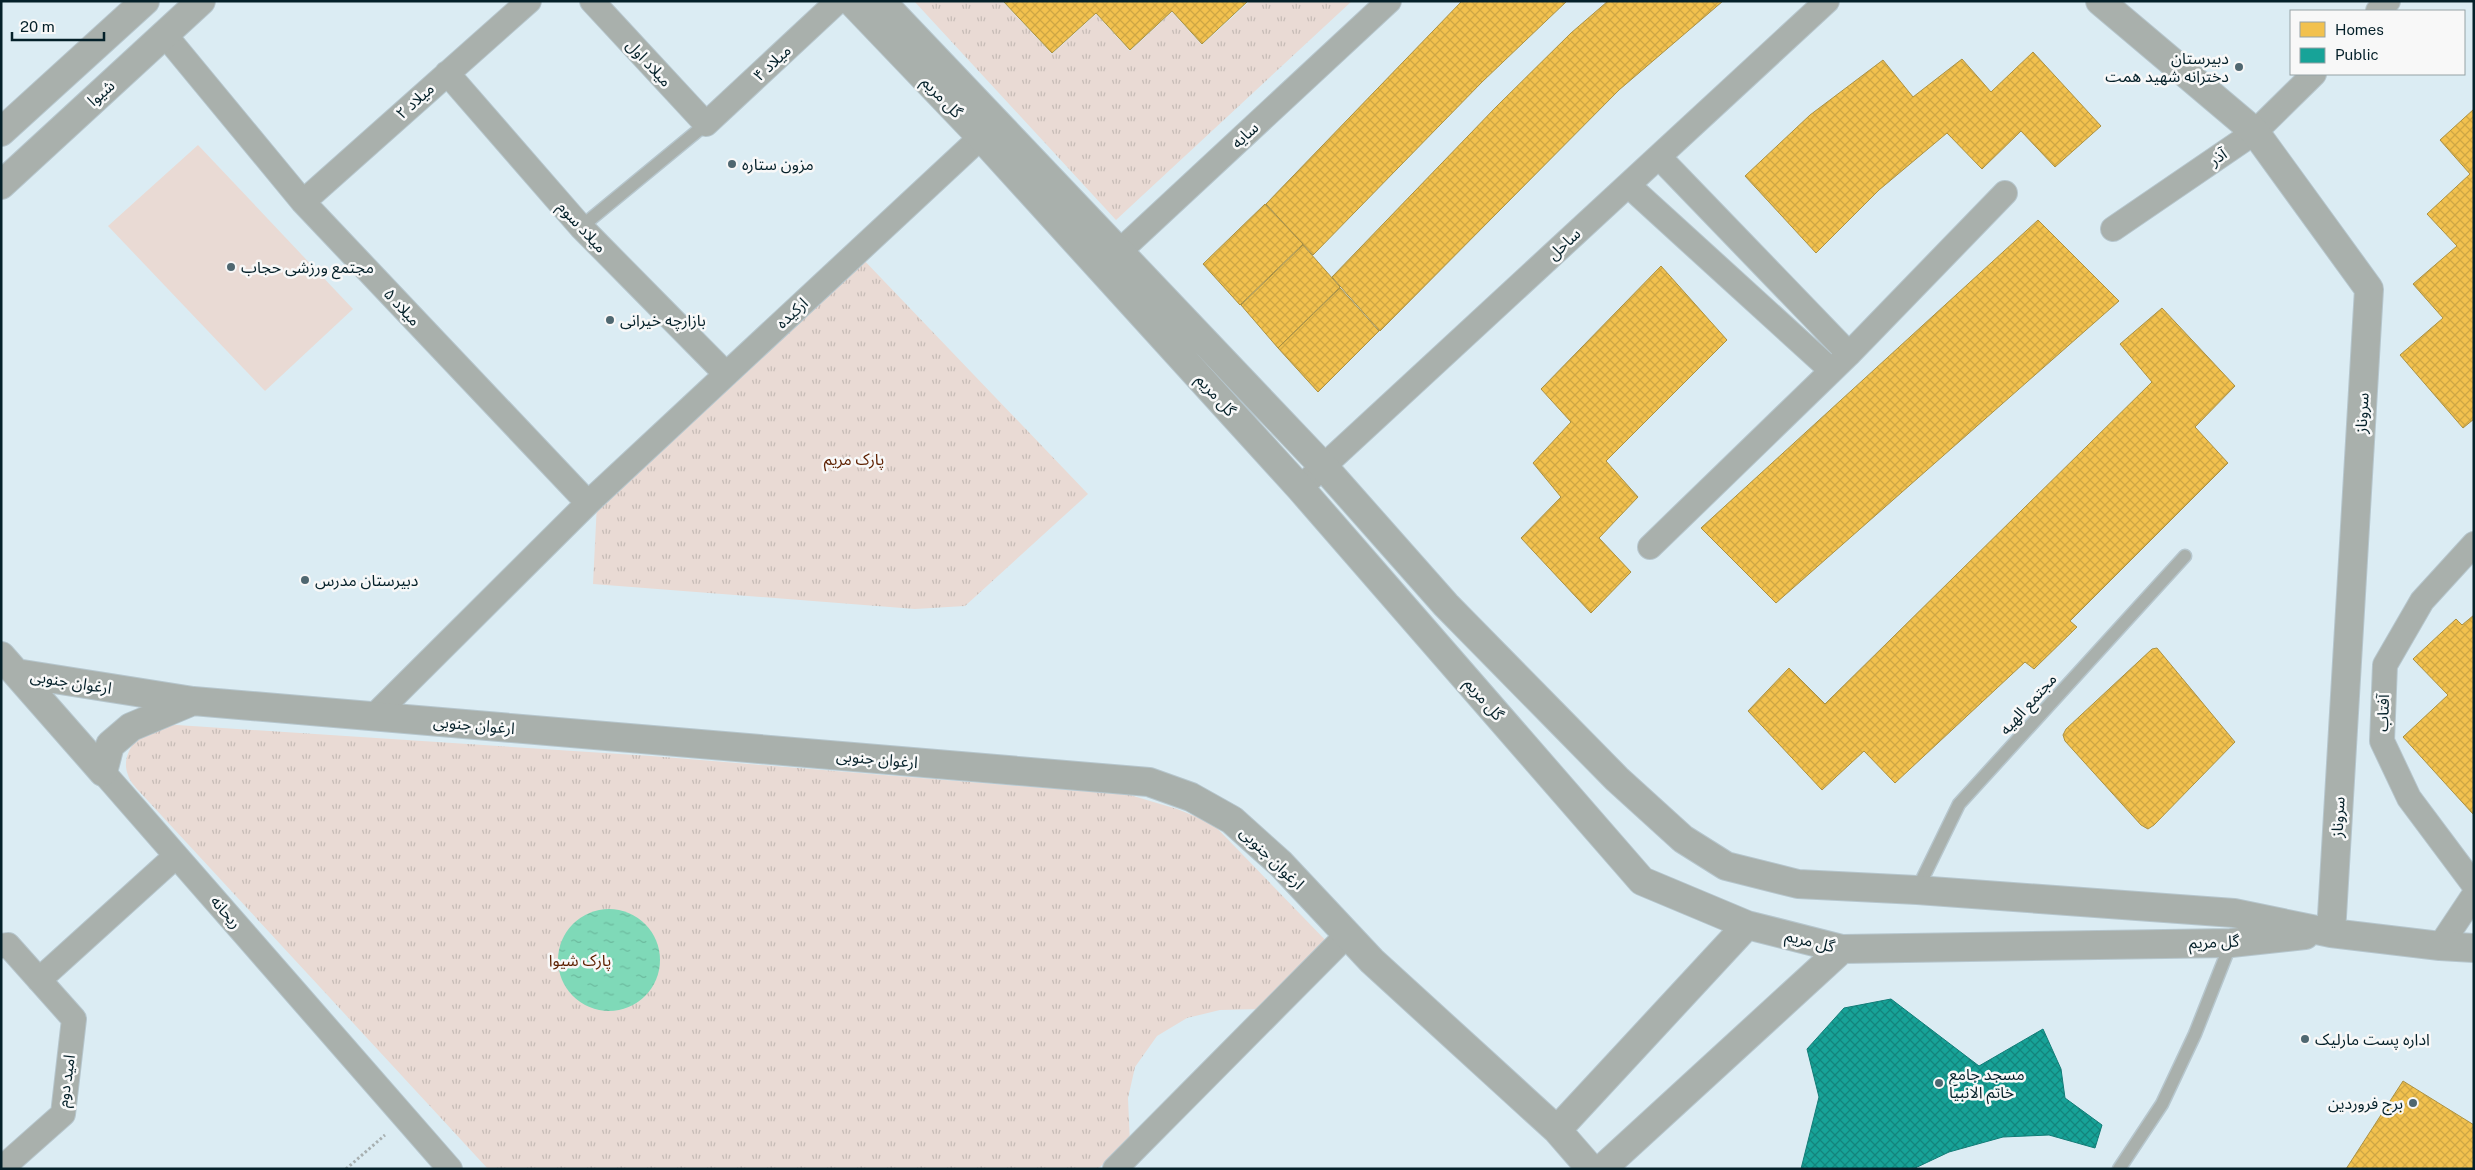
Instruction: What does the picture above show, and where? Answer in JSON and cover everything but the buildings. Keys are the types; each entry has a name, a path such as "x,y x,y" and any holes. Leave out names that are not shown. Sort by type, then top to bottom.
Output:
{"street":[{"path":"1,132 145,1"},
{"name":"شیوا","path":"1,185 201,1"},
{"name":"میلاد ۲","path":"303,202 529,1"},
{"name":"میلاد اول","path":"592,1 706,124"},
{"name":"میلاد ۴","path":"706,124 838,1"},
{"name":"گل مریم","path":"851,1 989,130"},
{"name":"گل مریم","path":"881,1 989,130 1110,260 1323,466 1446,605 1617,779 1683,839 1726,866 1798,884 1917,890 2234,912 2331,933 2440,946 2474,948"},
{"name":"سایه","path":"1110,260 1389,1"},
{"name":"ساحل","path":"1300,488 1827,1"},
{"name":"سروناز","path":"2100,1 2255,132 2369,289 2331,933"},
{"path":"2379,10 2388,1"},
{"name":"میلاد ۵","path":"165,36 303,202 588,503"},
{"name":"میلاد سوم","path":"447,73 581,227 726,374"},
{"name":"آذر","path":"2112,229 2255,132 2313,75"},
{"name":"ارکیده","path":"374,716 588,503 989,130"},
{"path":"1659,157 1849,354"},
{"path":"1628,185 1831,370"},
{"path":"1650,547 1849,354 2005,193"},
{"name":"گل مریم","path":"1110,260 1300,488 1642,881 1747,925 1842,949 2231,943 2331,933"},
{"name":"آفتاب","path":"2474,544 2422,601 2385,665 2382,741 2409,798 2474,885"},
{"name":"ارغوان جنوبی","path":"9,665 194,701 1149,782 1191,797 1232,820 1281,864 1372,961 1557,1130 1591,1169"},
{"name":"ریحانه","path":"9,665 450,1169"},
{"path":"103,772 110,745 131,727 194,701"},
{"path":"39,980 176,856"},
{"path":"2440,946 2474,895"},
{"path":"1557,1130 1747,925"},
{"path":"1115,1169 1347,935"},
{"name":"امید دوم","path":"1,946 8,945 74,1019 63,1114 1,1168"},
{"path":"1602,1169 1842,949"}],"lane":[{"path":"581,227 706,124"},
{"name":"مجتمع الهیه","path":"1917,890 1959,804 2186,556"},
{"path":"2119,1169 2162,1104 2195,1034 2231,943"}],"path":[{"path":"346,1169 405,1117"}],"green space":[{"path":"914,1 1002,1 1052,54 1096,14 1130,51 1172,12 1202,45 1250,1 1352,1 1116,220"},
{"name":"مجتمع ورزشی حجاب","path":"198,145 353,309 265,391 108,226"},
{"name":"پارک مریم","path":"860,256 1088,494 965,606 915,609 593,584 597,503"},
{"name":"پارک شیوا","path":"177,725 651,756 1130,795 1177,809 1212,823 1334,949 1262,1009 1220,1010 1187,1018 1157,1036 1135,1067 1128,1098 1130,1144 1097,1169 488,1169 132,782 126,768 126,761 135,741 149,726"}],"water":[{"path":"609,909 629,913 645,924 656,940 660,960 656,980 645,996 629,1007 609,1011 589,1007 573,996 562,980 558,960 562,940 573,924 589,913"}],"place":[{"name":"دبیرستان دخترانه شهید همت","path":"2239,67"},
{"name":"مزون ستاره","path":"732,164"},
{"name":"مجتمع ورزشی حجاب","path":"231,267"},
{"name":"بازارچه خیرانی","path":"610,320"},
{"name":"دبیرستان مدرس","path":"305,580"},
{"name":"اداره پست مارلیک","path":"2305,1039"},
{"name":"مسجد جامع خاتم الانبیا","path":"1939,1083"},
{"name":"برج فروردین","path":"2413,1103"}]}
